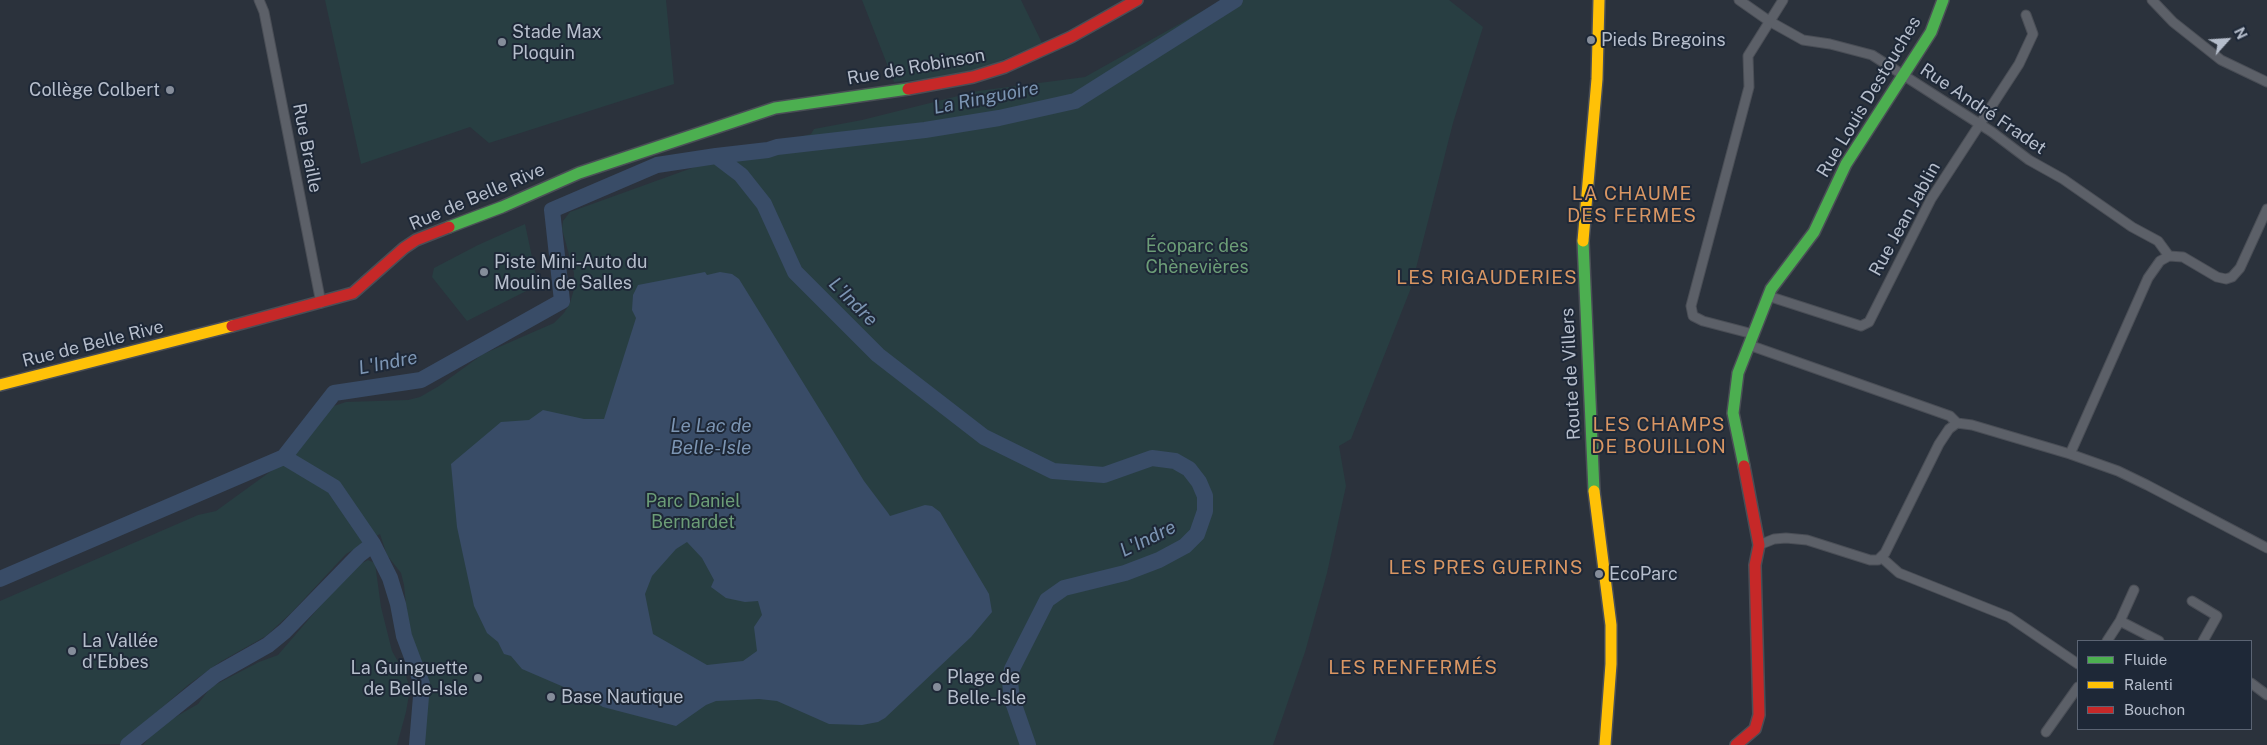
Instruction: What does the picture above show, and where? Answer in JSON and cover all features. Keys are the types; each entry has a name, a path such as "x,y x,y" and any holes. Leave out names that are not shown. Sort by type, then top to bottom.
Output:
{"street":[{"name":"Rue Braille","path":"259,0 264,12 321,303"},
{"name":"Rue de Robinson","path":"775,108 935,85 973,77 1038,54 1137,0"},
{"name":"Route de Villers","path":"1599,0 1596,42 1597,79 1583,245 1594,494 1611,625 1611,664 1605,745"},
{"name":"Rue André Fradet","path":"1739,0 1803,40 1830,44 1872,55 1980,125 2029,160 2063,179 2132,227 2158,241 2169,256"},
{"path":"1783,0 1748,56 1749,87 1691,306 1693,316 1950,416 1957,423 1972,425 2070,454 2118,471 2163,492 2267,548"},
{"name":"Rue Louis Destouches","path":"1759,545 1733,413 1738,374 1768,296 1814,232 1846,164 1931,32 1943,0"},
{"path":"2152,0 2173,22 2221,60 2267,82"},
{"name":"Rue Jean Jablin","path":"1768,296 1861,326 1869,322 1931,199 2019,64 2033,34 2026,16"},
{"name":"Rue de Belle Rive","path":"0,385 321,303 353,293 404,248 416,240 502,207 579,173 775,108"},
{"path":"2070,454 2148,278 2160,261 2169,256 2183,257 2217,277 2226,279 2232,277 2240,268 2267,210"},
{"path":"1736,745 1755,729 1759,715 1755,565 1759,545 1774,539 1807,540 1870,560 1878,560 1928,463 1949,429 1957,423"},
{"path":"1881,557 1899,572 2009,617 2077,663"},
{"path":"2108,640 2120,621 2134,590"},
{"path":"2192,601 2217,616 2204,640"},
{"path":"2120,621 2157,640"},
{"path":"2252,684 2267,695"},
{"path":"2046,732 2077,688"}],"green space":[{"name":"Stade Max Ploquin","path":"325,0 666,0 674,84 489,143 470,127 361,164"},
{"path":"862,0 1021,0 1042,43 984,68 935,78 894,82"},
{"path":"1222,0 1449,0 1483,27 1453,123 1411,288 1351,439 1339,446 1346,486 1327,573 1305,652 1273,745 423,745 429,685 408,625 401,573 387,555 380,534 346,554 292,612 266,636 220,662 188,685 120,744 0,745 0,601 198,515 216,511 300,450 299,445 303,435 334,406 346,402 408,400 420,397 439,386 483,354 554,323 564,313 570,303 574,289 574,273 562,229 563,221 570,212 703,164 714,164 724,156 811,134 814,129 862,120 978,91 1085,77"},
{"name":"Piste Mini-Auto du Moulin de Salles","path":"525,224 538,285 467,321 432,277 434,268 478,245"},
{"path":"368,560 375,563 381,607 392,651 406,676 410,689 397,745 143,745 158,727 198,704 211,687 259,662 278,655 339,584 360,564"}],"water":[{"name":"Le Lac de Belle-Isle","path":"705,272 707,275 720,272 732,274 739,279 864,481 890,516 925,505 932,506 940,512 989,594 992,612 971,637 885,718 878,722 862,725 829,724 777,701 759,699 716,701 706,705 676,726 603,707 580,694 522,669 511,656 504,654 498,642 487,633 474,606 457,527 451,464 501,422 529,420 543,410 584,419 604,419 636,318 632,310 633,295 638,285","holes":["687,542 702,558 714,580 711,587 726,598 745,602 758,601 762,615 754,627 757,651 743,661 707,665 653,634 645,594 652,576 676,549"]}],"waterway":[{"name":"La Ringuoire","path":"716,156 925,130 999,118 1075,101 1235,0"},
{"name":"L'Indre","path":"0,579 284,457 334,393 421,380 562,301 552,210 657,165 716,156 741,175 764,204 795,272 878,355 984,437 1053,471 1104,475 1152,458 1175,461 1189,469 1199,482 1205,496 1205,511 1197,534 1185,546 1159,560 1125,573 1064,588 1047,600 1012,669 1010,682 1012,699 1028,745"},
{"name":"L'Indre","path":"284,457 334,487 373,544"},
{"name":"L'Indre","path":"128,745 215,675 268,645 285,631 359,555 373,544 390,578 398,604 404,636 422,684 417,745"}],"traffic: fast":[{"path":"1744,466 1733,413 1738,373 1771,289 1814,232 1846,164 1931,32 1943,0"},
{"path":"449,227 502,207 579,173 775,108 908,89"},
{"path":"1583,241 1594,491"}],"traffic: slow":[{"path":"1583,241 1597,79 1599,0"},
{"path":"0,385 232,326"},
{"path":"1594,491 1611,625 1611,664 1605,745"}],"traffic: jam":[{"path":"908,89 973,77 1005,67 1071,37 1137,0"},
{"path":"232,326 353,293 404,248 416,240 449,227"},
{"path":"1736,745 1755,729 1759,715 1755,565 1759,545 1744,466"}],"place":[{"name":"Pieds Bregoins","path":"1591,40"},
{"name":"Stade Max Ploquin","path":"502,42"},
{"name":"Collège Colbert","path":"170,90"},
{"name":"Piste Mini-Auto du Moulin de Salles","path":"484,272"},
{"name":"EcoParc","path":"1599,574"},
{"name":"La Vallée d'Ebbes","path":"72,651"},
{"name":"La Guinguette de Belle-Isle","path":"478,678"},
{"name":"Plage de Belle-Isle","path":"937,687"},
{"name":"Base Nautique","path":"551,697"}],"district":[{"name":"LA CHAUME DES FERMES","path":"1632,205"},
{"name":"LES RIGAUDERIES","path":"1487,278"},
{"name":"LES CHAMPS DE BOUILLON","path":"1659,436"},
{"name":"LES PRES GUERINS","path":"1486,568"},
{"name":"LES RENFERMÉS","path":"1413,668"}],"park label":[{"name":"Écoparc des Chènevières","path":"1197,256"},
{"name":"Parc Daniel Bernardet","path":"693,511"}]}
